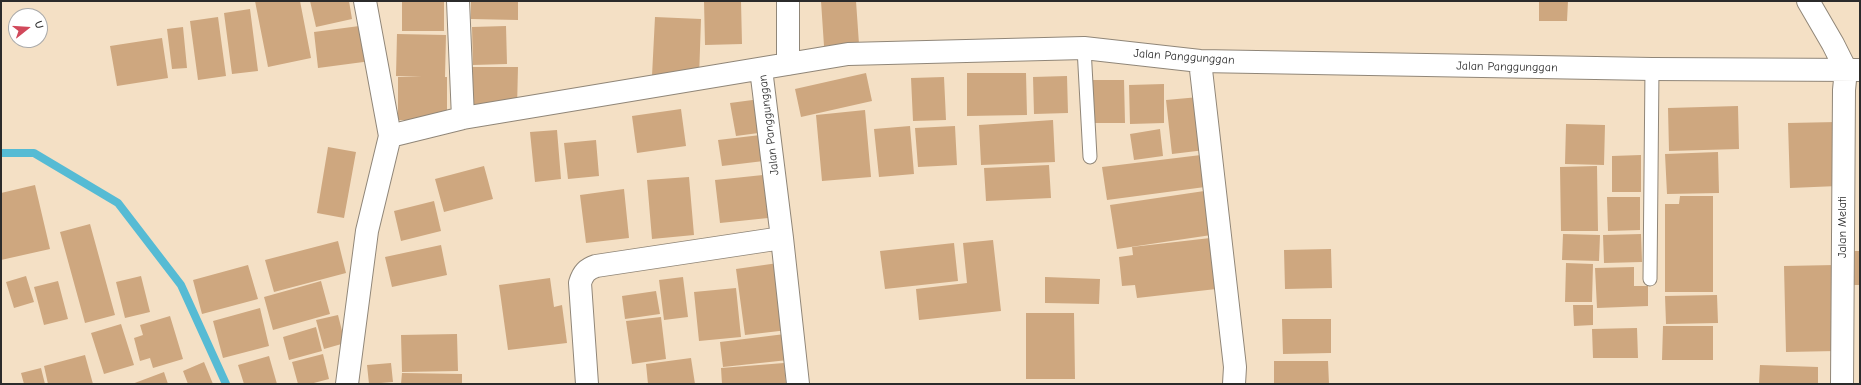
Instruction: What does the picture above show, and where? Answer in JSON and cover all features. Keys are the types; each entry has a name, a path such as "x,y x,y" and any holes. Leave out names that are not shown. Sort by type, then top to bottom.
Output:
{"street":[{"path":"347,384 367,231 390,136 365,1"},
{"path":"458,1 463,118"},
{"path":"788,1 788,64"},
{"path":"1808,1 1833,44 1853,70"},
{"name":"Jalan Panggunggan","path":"798,384 761,69 848,54 1084,48 1200,61 1652,69 1853,70"},
{"path":"1200,61 1236,367 1234,384"},
{"path":"390,136 463,118 761,69"},
{"name":"Jalan Melati","path":"1842,384 1844,97 1853,70"},
{"path":"587,384 580,283 582,275 588,269 596,266 782,238"}],"lane":[{"path":"1084,48 1090,158"},
{"path":"1650,279 1652,69"}],"building":[{"path":"255,1 300,1 311,58 268,67"},
{"path":"310,1 349,1 352,19 316,27"},
{"path":"402,1 444,1 444,31 402,31"},
{"path":"471,1 518,1 518,20 471,19"},
{"path":"704,1 741,1 742,44 705,45"},
{"path":"821,1 856,1 859,44 824,46"},
{"path":"1539,1 1568,1 1567,21 1539,21"},
{"path":"250,9 258,71 232,74 224,13"},
{"path":"218,17 226,76 198,80 190,21"},
{"path":"655,17 701,19 699,78 652,76"},
{"path":"367,25 371,61 318,68 314,32"},
{"path":"506,26 507,64 473,65 472,27"},
{"path":"183,27 187,68 172,69 167,29"},
{"path":"397,34 446,35 445,77 447,77 447,120 398,120 398,77 422,77 396,76"},
{"path":"162,38 168,78 117,86 110,46"},
{"path":"465,67 518,67 517,108 465,107"},
{"path":"866,73 872,101 801,117 795,89"},
{"path":"967,73 1026,73 1027,115 967,116"},
{"path":"1067,76 1068,113 1034,114 1033,77"},
{"path":"944,77 946,120 913,121 911,78"},
{"path":"1092,80 1124,80 1125,123 1093,123"},
{"path":"1164,84 1164,123 1130,124 1129,85"},
{"path":"1199,97 1205,150 1172,154 1166,100"},
{"path":"760,99 766,132 736,136 730,103"},
{"path":"1738,106 1739,149 1669,151 1668,108"},
{"path":"681,109 686,146 637,153 632,116"},
{"path":"865,110 871,177 822,181 816,115"},
{"path":"1053,120 1055,162 981,165 979,125"},
{"path":"1837,122 1838,186 1790,188 1788,123"},
{"path":"1566,124 1605,125 1604,165 1565,164"},
{"path":"910,126 914,174 879,177 874,129"},
{"path":"955,126 957,165 918,167 915,128"},
{"path":"1160,129 1163,156 1134,160 1130,134"},
{"path":"557,130 561,179 535,182 530,132"},
{"path":"769,134 772,160 722,166 718,140"},
{"path":"596,140 599,176 568,179 564,143"},
{"path":"328,147 356,152 344,218 317,213"},
{"path":"1718,152 1719,193 1667,194 1665,154"},
{"path":"1201,155 1205,187 1107,200 1102,167"},
{"path":"1641,155 1641,192 1612,192 1612,156"},
{"path":"1049,165 1051,198 986,201 984,168"},
{"path":"484,166 493,199 444,212 435,179"},
{"path":"1597,166 1598,231 1561,231 1560,167"},
{"path":"763,175 768,218 720,223 715,180"},
{"path":"689,177 694,235 652,239 647,180"},
{"path":"35,185 50,249 1,260 1,193"},
{"path":"624,189 629,238 586,243 580,195"},
{"path":"1211,190 1218,234 1117,249 1110,205"},
{"path":"1680,196 1713,196 1713,292 1665,292 1665,204 1679,204"},
{"path":"1607,197 1640,197 1640,230 1608,231"},
{"path":"434,201 441,231 401,241 394,211"},
{"path":"90,224 115,315 85,323 60,232"},
{"path":"1563,234 1600,235 1599,261 1562,260"},
{"path":"1641,234 1642,262 1604,263 1603,235"},
{"path":"1219,237 1225,288 1137,298 1135,285 1122,286 1119,257 1133,255 1132,247"},
{"path":"993,240 1001,311 919,320 916,289 967,283 963,243"},
{"path":"338,241 346,273 274,292 265,260"},
{"path":"954,243 958,281 885,289 880,251"},
{"path":"441,245 447,275 392,287 385,257"},
{"path":"1331,249 1332,288 1285,289 1284,250"},
{"path":"1847,251 1860,251 1860,285 1847,285"},
{"path":"778,263 788,330 745,335 736,269"},
{"path":"1566,263 1593,264 1592,302 1565,302"},
{"path":"248,265 258,299 202,314 193,280"},
{"path":"1835,265 1836,351 1786,352 1784,266"},
{"path":"1634,267 1634,286 1648,286 1648,306 1597,308 1595,268"},
{"path":"26,276 34,302 14,308 6,282"},
{"path":"141,276 150,312 125,318 116,282"},
{"path":"683,277 688,317 664,320 659,280"},
{"path":"1045,277 1100,279 1099,304 1045,303"},
{"path":"550,278 554,307 562,305 567,343 508,350 499,285"},
{"path":"58,281 68,319 44,325 34,287"},
{"path":"321,281 330,314 273,330 264,297"},
{"path":"736,288 741,337 699,341 694,292"},
{"path":"656,291 660,314 625,319 622,296"},
{"path":"1717,295 1718,323 1666,324 1665,296"},
{"path":"1573,305 1593,305 1593,325 1574,326"},
{"path":"260,308 269,346 223,358 213,321"},
{"path":"1026,313 1074,313 1075,379 1026,379"},
{"path":"338,315 345,343 324,349 316,320"},
{"path":"170,316 183,359 153,368 150,358 140,361 134,338 143,335 140,325"},
{"path":"661,317 666,359 632,364 626,321"},
{"path":"1282,319 1331,319 1331,353 1283,354"},
{"path":"121,324 134,365 104,374 91,333"},
{"path":"1663,326 1713,326 1713,360 1662,360"},
{"path":"316,327 322,351 289,360 283,337"},
{"path":"1637,328 1638,358 1593,358 1592,329"},
{"path":"457,334 458,371 402,372 401,335"},
{"path":"785,334 788,360 723,367 720,342"},
{"path":"323,354 329,379 310,384 298,384 292,362"},
{"path":"85,355 93,384 48,384 44,366"},
{"path":"269,356 277,384 244,384 238,365"},
{"path":"691,358 695,384 648,384 646,364"},
{"path":"1274,361 1328,361 1329,384 1274,384"},
{"path":"204,362 213,384 188,384 183,371"},
{"path":"391,363 393,382 369,384 367,365"},
{"path":"784,363 786,384 722,384 721,368"},
{"path":"1760,365 1818,367 1818,384 1759,384"},
{"path":"41,368 45,384 24,384 21,373"},
{"path":"164,372 168,384 132,384"},
{"path":"402,373 462,374 462,384 401,384"}],"waterway":[{"path":"1,153 34,153 118,203 181,285 226,384"}]}
